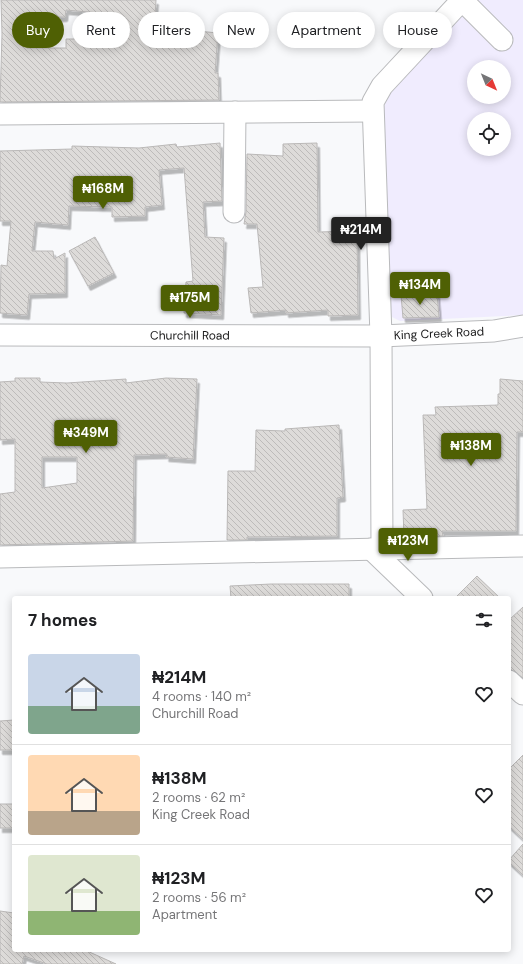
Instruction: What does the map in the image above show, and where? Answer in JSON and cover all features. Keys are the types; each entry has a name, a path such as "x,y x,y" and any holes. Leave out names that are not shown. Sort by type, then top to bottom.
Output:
{"street":[{"path":"420,596 377,549 381,336 372,111 373,102 382,86 462,0 502,40"},
{"path":"0,114 372,111"},
{"path":"234,212 235,112"},
{"name":"King Creek Road","path":"381,336 497,330 523,326"},
{"name":"King Creek Road","path":"497,330 523,334"},
{"name":"Churchill Road","path":"0,335 381,336"},
{"path":"0,557 523,546"},
{"path":"511,683 523,694"}],"shaded area":[{"path":"477,0 523,0 523,315 400,321 392,317 387,305 383,110 388,95 432,48 452,48 452,27"}],"building":[{"path":"1,0 156,0 155,12 138,12 138,48 205,48 205,32 213,33 213,48 217,48 215,73 218,73 219,100 0,102 2,34","holes":["66,10 88,12 130,12 130,48 72,48 72,39 66,39 66,48 12,48 12,12 64,12 64,17"]},
{"path":"220,143 222,201 203,202 205,237 224,238 221,315 184,313 186,282 193,281 184,168 159,170 162,205 145,207 145,216 112,217 112,207 69,206 68,225 35,222 32,251 53,251 54,259 65,253 65,293 29,294 27,315 0,313 1,265 7,266 11,221 0,221 0,151 72,149 72,146 139,148 176,144 177,147"},
{"path":"317,143 318,232 357,231 358,315 328,316 328,310 286,313 286,310 251,313 248,288 263,287 257,224 244,224 246,212 247,154 283,156 283,144"},
{"path":"95,237 114,273 88,286 69,251"},
{"path":"437,293 439,317 403,318 401,295"},
{"path":"15,378 40,378 40,382 67,383 126,379 126,383 166,378 197,379 193,459 166,457 167,454 134,455 133,541 0,545 0,494 15,492 15,439 0,440 0,382 15,381","holes":["42,457 77,457 77,483 42,488"]},
{"path":"500,379 523,381 523,432 517,432 516,531 442,531 443,536 404,537 403,510 427,509 423,415 436,415 435,407 498,405"},
{"path":"339,425 343,497 337,498 337,536 247,537 247,540 227,540 228,471 255,471 256,430 285,431 285,429"},
{"path":"477,576 498,596 457,596"},
{"path":"271,584 349,584 349,596 231,596 230,586"},
{"path":"523,607 523,678 511,669 511,618"},
{"path":"12,720 12,750 0,750 0,721"},
{"path":"523,755 523,839 511,828 511,767"},
{"path":"0,804 12,804 12,828 0,828"},
{"path":"523,844 523,875 511,864 511,858"},
{"path":"0,911 12,913 12,952 89,952 116,964 47,964 24,956 22,964 0,964"}]}
